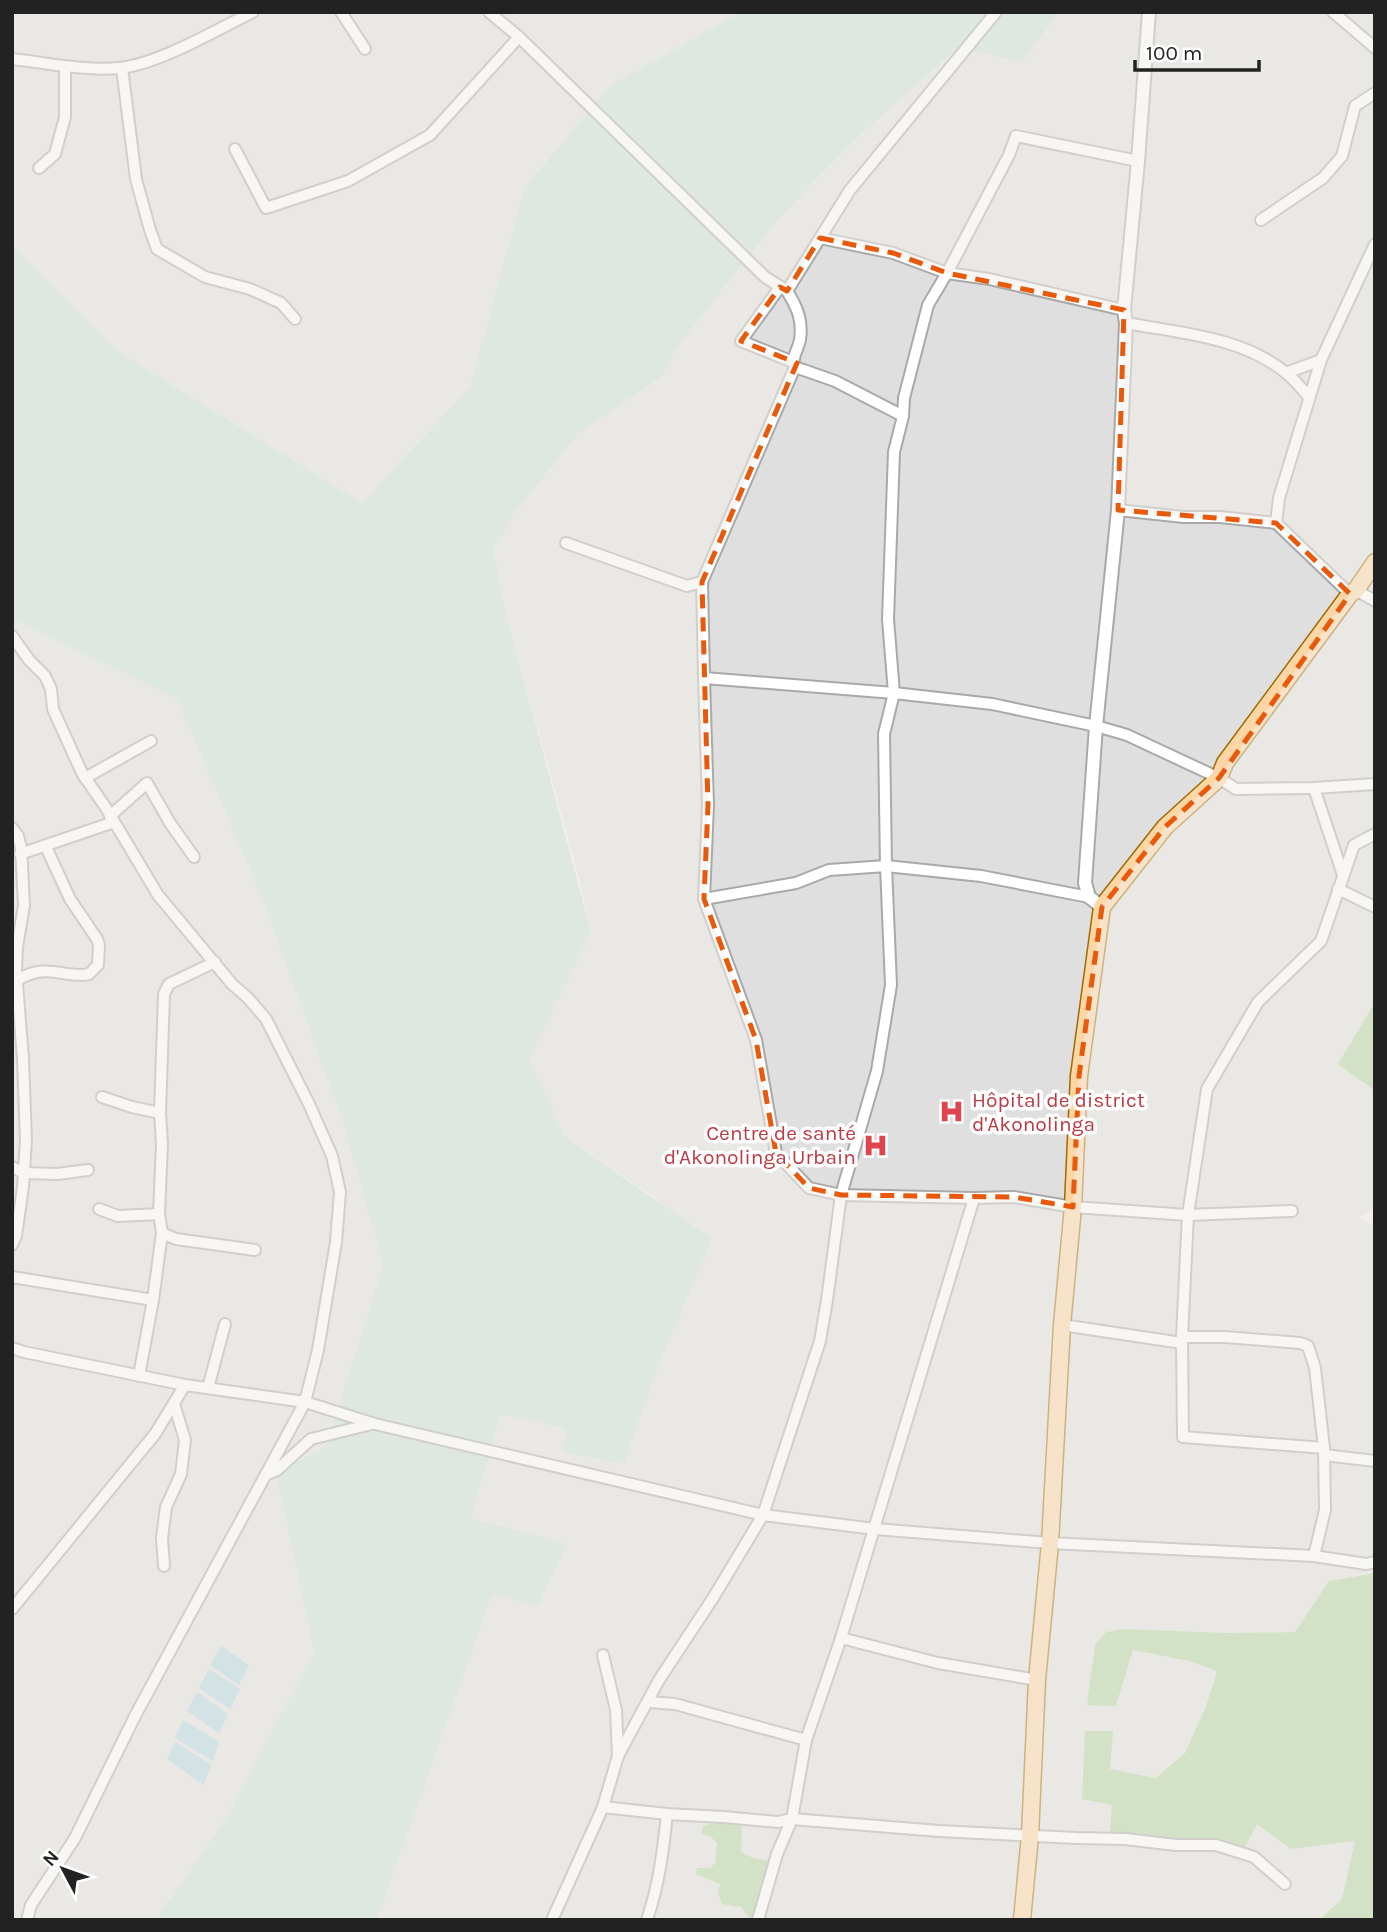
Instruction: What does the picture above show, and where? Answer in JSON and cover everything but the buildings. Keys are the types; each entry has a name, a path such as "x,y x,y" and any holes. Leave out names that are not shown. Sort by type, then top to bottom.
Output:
{"main road":[{"path":"1022,1920 1030,1836 1037,1681 1050,1543 1062,1325 1073,1207 1079,1076 1096,902 1165,827 1219,778 1225,763 1375,562"}],"street":[{"path":"12,59 80,69 122,68 161,56 253,12"},
{"path":"341,12 365,49"},
{"path":"489,12 519,37 765,278 784,289 799,309 800,338 794,364 702,582 708,804 704,899 756,1040 776,1153 809,1188 841,1195 1014,1197 1073,1207 1188,1215 1292,1211"},
{"path":"903,416 835,381 741,341 784,289 850,190 996,12"},
{"path":"1096,902 1084,883 1096,726 1118,510 1126,324 1124,310 1149,12"},
{"path":"1333,12 1375,48"},
{"path":"235,149 267,208 348,181 430,135 519,37"},
{"path":"39,168 55,154 65,117 65,66"},
{"path":"122,68 136,179 158,249 205,277 250,289 281,303 295,318"},
{"path":"1261,220 1323,178 1342,156 1355,106 1375,93"},
{"path":"552,1920 603,1807 618,1756 659,1681 763,1514 820,1341 841,1195 877,1071 891,985 884,734 894,693 888,619 894,452 903,416 904,398 928,305 1009,155 1016,136 1138,161"},
{"path":"820,238 894,253 947,273 989,279 1124,310"},
{"path":"1276,523 1279,498 1321,360 1375,244"},
{"path":"1126,324 1207,338 1253,352 1286,373 1309,397"},
{"path":"1286,373 1321,360"},
{"path":"1118,510 1276,523 1353,592 1375,601"},
{"path":"566,543 687,586 702,582"},
{"path":"12,636 29,660 45,676 51,689 53,709 85,778 158,895 232,984 266,1019 332,1156 340,1192 318,1350 305,1402 135,1716 75,1838 31,1905 27,1920"},
{"path":"704,678 894,693 992,704 1126,735 1237,789 1375,784"},
{"path":"85,778 151,741"},
{"path":"20,854 46,847 112,819 147,783 194,857"},
{"path":"1314,788 1343,875"},
{"path":"12,828 18,836 21,848 24,905 14,979 24,1073 26,1140 16,1236 12,1245"},
{"path":"1375,834 1354,845 1321,942 1258,1002 1207,1089 1188,1215 1182,1340 1183,1437 1324,1451 1375,1461"},
{"path":"14,979 41,970 84,975 98,965 97,939 70,898 46,847"},
{"path":"704,899 796,883 829,870 886,866 981,876 1096,902"},
{"path":"1338,889 1375,907"},
{"path":"139,1376 162,1233 159,1214 164,994 171,982 215,962"},
{"path":"102,1097 160,1113"},
{"path":"12,1167 24,1173 57,1174 88,1170"},
{"path":"758,1920 777,1854 792,1819 806,1740 875,1529 974,1198"},
{"path":"99,1209 118,1216 159,1214"},
{"path":"162,1233 176,1240 255,1250"},
{"path":"12,1277 153,1300"},
{"path":"208,1388 225,1324"},
{"path":"1062,1325 1182,1340 1225,1337 1300,1343 1308,1346 1315,1368 1324,1451 1325,1510 1314,1556"},
{"path":"12,1348 185,1385 305,1402 375,1424 763,1514 875,1529 1050,1543 1314,1556 1366,1564 1375,1562"},
{"path":"12,1609 155,1434 185,1385"},
{"path":"164,1566 162,1538 166,1507 181,1474 185,1440 174,1404"},
{"path":"267,1474 277,1470 311,1439 375,1424"},
{"path":"841,1638 938,1663 1037,1681"},
{"path":"603,1655 616,1710 618,1756"},
{"path":"649,1702 675,1704 806,1740"},
{"path":"603,1807 778,1822 792,1819 1030,1836 1125,1839 1176,1845 1216,1845 1254,1857 1285,1884"},
{"path":"647,1920 662,1865 667,1814"}],"highlighted area":[{"path":"820,238 893,253 947,273 1124,310 1118,510 1276,523 1350,594 1219,778 1165,827 1102,907 1079,1076 1073,1207 1014,1197 841,1195 809,1188 776,1153 756,1040 704,899 708,805 702,582 797,363 741,341 780,287 787,291"}],"shaded area":[{"path":"12,12 741,12 610,86 524,188 470,387 362,503 122,354 12,245"},
{"path":"1058,12 1375,12 1375,1002 1338,1064 1375,1091 1375,1208 1358,1218 1375,1226 1375,1573 1329,1581 1295,1632 1229,1633 1125,1629 1106,1632 1116,1706 1133,1650 1189,1661 1217,1670 1206,1706 1185,1753 1156,1778 1110,1769 1085,1731 1082,1798 1113,1805 1257,1824 1291,1849 1356,1841 1342,1899 1319,1920 377,1920 492,1595 566,1544 471,1518 501,1414 566,1429 562,1452 624,1464 658,1366 660,1201 565,1137 529,1057 591,931 578,874 503,602 494,552 514,513 579,433 662,376 689,332 776,222 847,147 957,48 1023,61"},
{"path":"12,618 177,699 263,901 344,1125 383,1265 326,1447 276,1473 314,1652 223,1823 155,1920 12,1920"}],"green space":[{"path":"741,12 1058,12 1023,62 957,48 847,147 776,222 689,332 662,376 579,433 514,513 494,551 503,602 591,932 529,1058 565,1137 712,1239 658,1366 624,1464 562,1452 566,1429 501,1414 471,1518 567,1544 538,1606 492,1595 377,1920 155,1920 223,1823 314,1652 276,1473 326,1447 383,1265 344,1125 263,901 177,699 12,618 12,245 122,354 362,503 470,387 524,188 610,86"},
{"path":"1375,1002 1375,1091 1338,1064"},
{"path":"1375,1573 1375,1920 1319,1920 1342,1899 1355,1841 1291,1849 1257,1824 1242,1853 1125,1839 1110,1832 1112,1805 1082,1799 1085,1731 1113,1731 1110,1769 1156,1778 1185,1753 1206,1706 1217,1671 1189,1661 1133,1650 1116,1706 1087,1705 1095,1645 1106,1632 1125,1629 1229,1633 1295,1632 1329,1581"},
{"path":"734,1823 742,1827 741,1852 753,1858 775,1862 758,1920 751,1920 741,1907 722,1904 718,1893 720,1884 696,1874 697,1868 710,1868 715,1863 717,1843 710,1836 701,1834 703,1826"}],"water":[{"path":"221,1646 249,1665 239,1685 210,1665"},
{"path":"209,1669 240,1689 230,1709 199,1688"},
{"path":"197,1692 228,1714 219,1733 187,1711"},
{"path":"183,1720 219,1742 213,1761 175,1738"},
{"path":"175,1742 211,1765 204,1785 167,1759"}],"place":[{"name":"Hôpital de district d'Akonolinga","path":"952,1112"},
{"name":"Centre de santé d'Akonolinga Urbain","path":"876,1145"}]}
